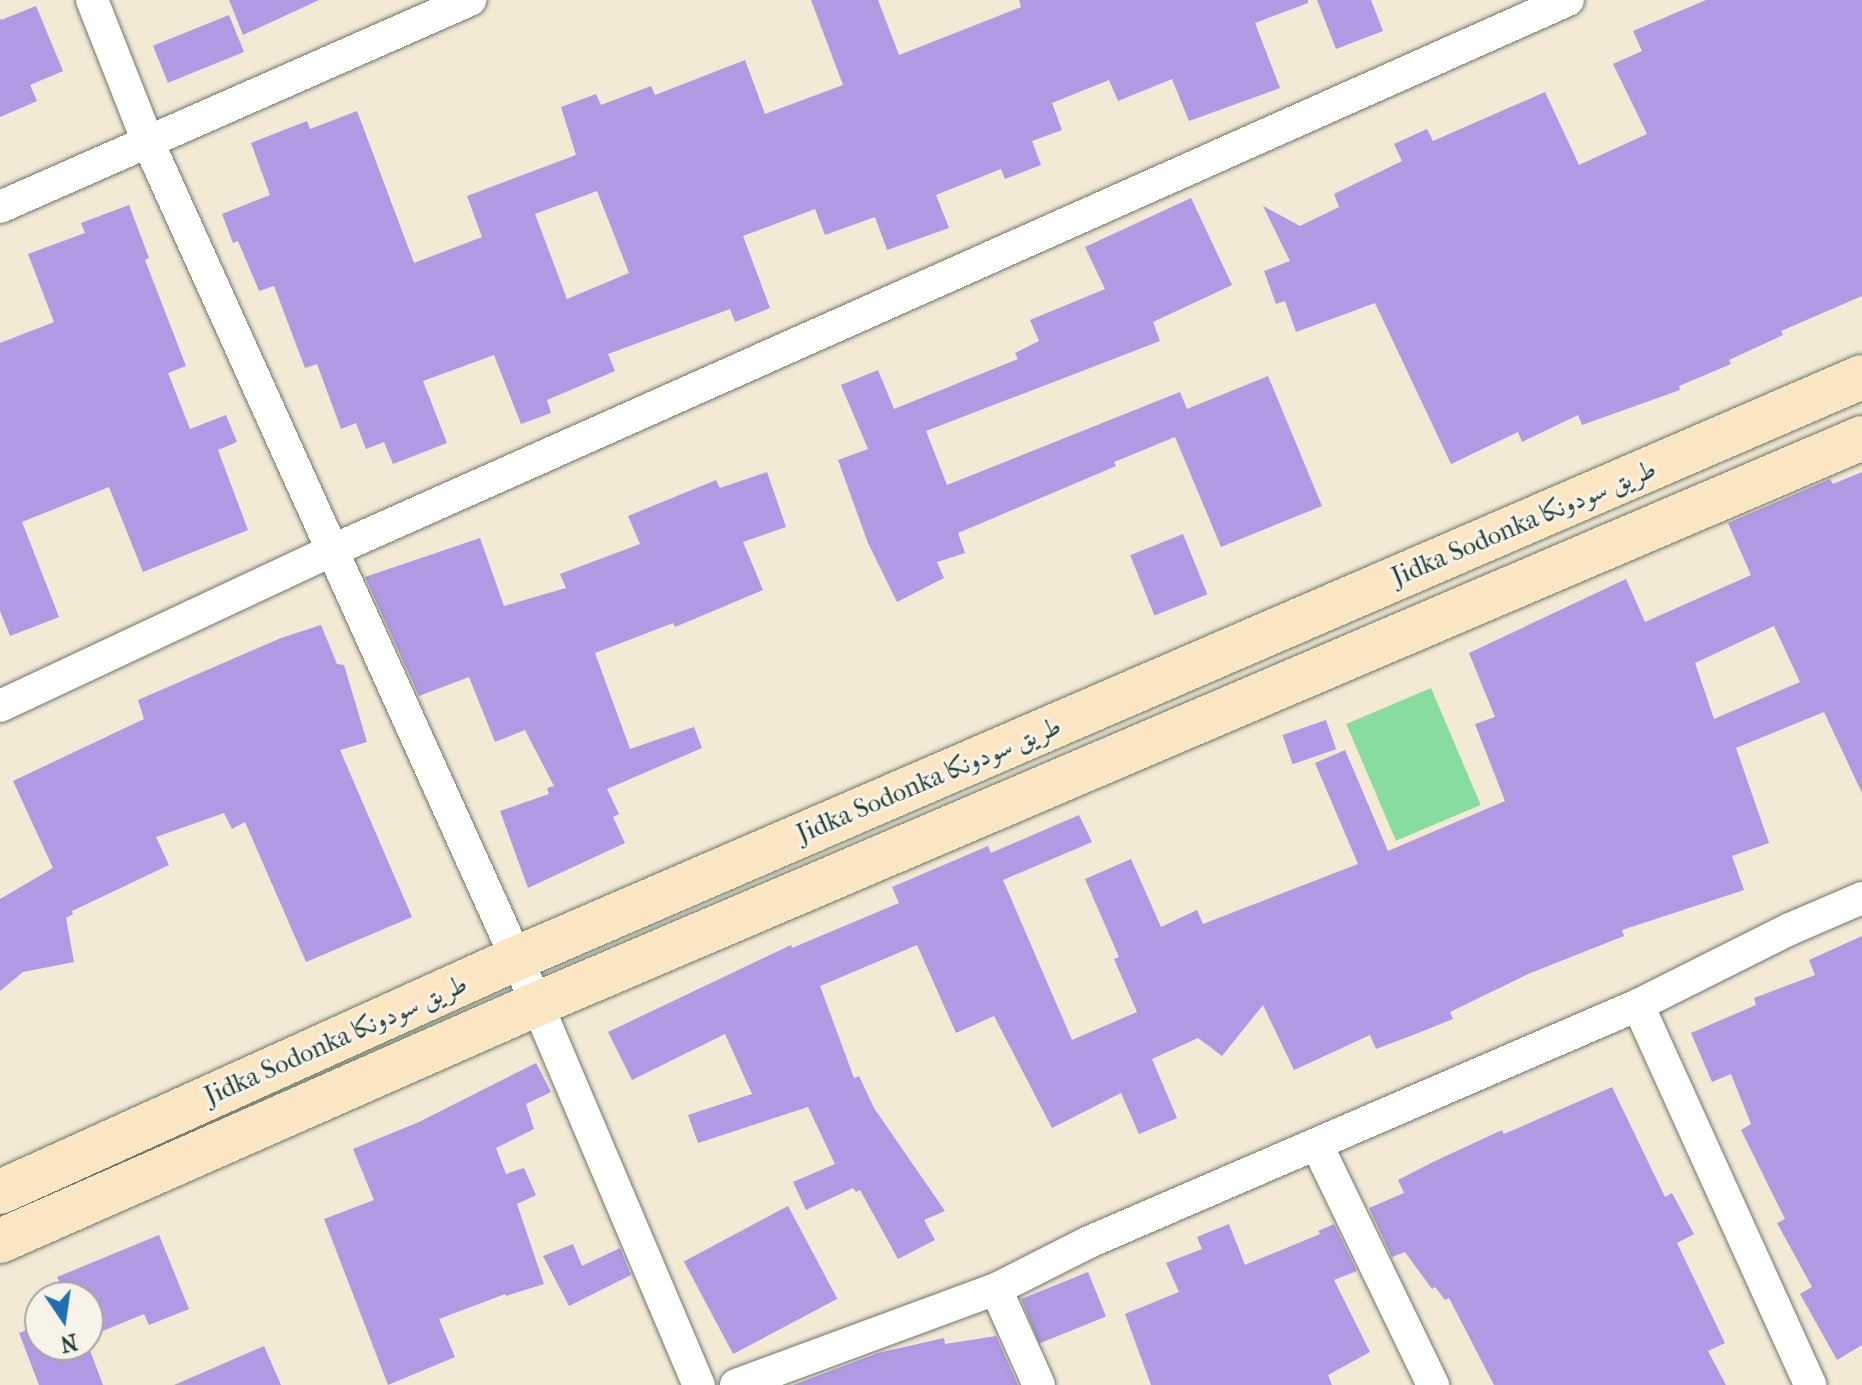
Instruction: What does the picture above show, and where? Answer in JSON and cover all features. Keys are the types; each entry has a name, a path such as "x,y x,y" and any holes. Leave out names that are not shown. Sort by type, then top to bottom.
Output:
{"main road":[{"name":"Jidka Sodonka طريق سودونكا","path":"0,1192 515,959 1862,377"},
{"name":"Jidka Sodonka طريق سودونكا","path":"0,1241 537,1004 1862,438"},
{"path":"1599,490 1622,539"}],"street":[{"path":"92,0 148,142 537,1004 699,1385"},
{"path":"0,207 470,0"},
{"path":"0,706 331,551 1568,0"},
{"path":"736,1385 996,1289 1089,1242 1638,1005 1790,929 1862,898"},
{"path":"1638,1005 1810,1385"},
{"path":"1317,1145 1433,1385"},
{"path":"996,1289 1039,1385"}],"green space":[{"path":"1431,688 1481,805 1396,841 1346,724"}],"building":[{"path":"229,0 319,0 243,35"},
{"path":"811,0 878,0 899,55 1021,7 1019,0 1308,0 1308,3 1255,23 1280,88 1189,121 1172,79 1118,101 1109,80 1052,103 1062,130 1032,141 1041,165 1005,179 1001,169 936,195 949,228 887,250 875,217 825,235 815,209 743,236 770,308 735,322 730,309 608,354 615,371 547,400 551,413 521,424 494,355 423,381 447,443 393,464 384,442 366,449 356,423 341,429 317,364 305,368 274,286 259,291 238,241 233,243 222,214 270,195 251,143 307,121 310,129 357,111 414,263 482,237 467,196 576,155 561,107 596,94 601,105 651,86 655,95 745,60 765,114 843,85","holes":["597,191 629,273 567,299 535,214"]},
{"path":"1317,0 1371,0 1383,31 1336,49"},
{"path":"1706,0 1862,0 1862,296 1781,331 1783,335 1729,360 1731,364 1679,386 1680,390 1582,425 1578,415 1522,442 1518,432 1451,464 1375,303 1296,332 1285,301 1276,304 1264,271 1290,261 1263,206 1300,226 1339,207 1334,194 1402,161 1394,144 1427,129 1433,141 1545,92 1579,165 1647,134 1613,64 1642,51 1633,31"},
{"path":"36,6 63,71 30,85 37,101 0,117 0,17 1,20"},
{"path":"229,15 244,52 168,83 153,46"},
{"path":"1191,198 1232,285 1153,322 1160,341 926,431 947,485 1180,392 1187,409 1268,376 1322,506 1221,547 1175,437 1114,462 1116,466 958,533 965,553 937,562 944,578 897,602 868,543 838,460 868,449 841,385 878,370 894,409 1018,359 1015,353 1039,341 1030,320 1105,289 1085,247"},
{"path":"129,205 149,258 145,260 186,366 168,373 190,429 226,415 237,442 218,450 248,530 143,572 109,487 22,522 59,617 10,636 0,611 0,343 54,322 28,254 85,233 81,223"},
{"path":"767,472 786,527 743,542 763,590 675,627 673,623 595,653 630,749 694,727 702,748 607,789 619,814 613,817 625,843 528,888 500,811 549,794 547,788 554,786 525,730 495,742 469,677 419,696 365,577 480,538 504,606 566,588 560,574 640,544 628,516 716,480 720,488"},
{"path":"1862,472 1862,793 1824,712 1736,748 1769,843 1732,856 1744,890 1622,930 1624,936 1528,974 1450,1012 1453,1019 1418,1033 1376,1049 1370,1035 1294,1070 1263,1005 1222,1056 1198,1038 1152,1059 1177,1118 1139,1134 1121,1093 1052,1128 994,1016 956,1033 917,945 820,986 854,1078 859,1076 874,1108 945,1211 924,1220 935,1240 898,1259 860,1190 856,1192 853,1188 806,1210 793,1182 835,1164 808,1107 698,1143 688,1115 752,1094 725,1034 632,1080 608,1032 791,945 792,948 899,903 892,887 988,846 991,853 1079,815 1092,842 1003,880 1072,1040 1137,1012 1114,959 1119,957 1085,879 1131,859 1161,927 1197,910 1203,924 1358,864 1315,763 1345,750 1388,851 1505,801 1475,724 1495,717 1469,653 1626,579 1645,622 1751,575 1728,523 1830,479 1833,484","holes":["1774,626 1800,682 1714,719 1695,663"]},
{"path":"1183,534 1207,594 1154,616 1130,555"},
{"path":"321,625 337,664 344,665 367,742 340,750 412,917 306,962 245,822 232,829 224,813 156,837 169,865 72,911 73,914 66,918 74,962 23,972 0,991 0,899 53,868 13,781 144,719 138,700 281,638"},
{"path":"1326,720 1336,749 1293,764 1283,735"},
{"path":"1862,936 1862,1345 1837,1360 1800,1294 1812,1287 1777,1223 1785,1219 1741,1130 1751,1124 1731,1074 1712,1082 1691,1033 1756,1005 1754,998 1815,975 1809,960"},
{"path":"536,1063 551,1092 526,1104 534,1129 496,1148 506,1174 524,1168 536,1195 517,1204 544,1284 505,1294 439,1319 455,1357 388,1385 324,1219 374,1200 353,1149 419,1122"},
{"path":"1612,1087 1665,1197 1672,1193 1694,1234 1677,1243 1725,1343 1708,1351 1726,1385 1494,1385 1449,1298 1445,1300 1435,1287 1432,1289 1405,1252 1392,1257 1369,1208 1404,1193 1398,1180 1433,1162 1502,1130 1504,1134"},
{"path":"788,1206 837,1299 733,1354 684,1261"},
{"path":"1229,1224 1245,1265 1320,1234 1318,1231 1334,1224 1357,1271 1334,1280 1370,1352 1328,1375 1332,1385 1151,1385 1125,1314 1179,1292 1166,1263 1202,1249 1197,1237"},
{"path":"159,1235 189,1309 149,1325 144,1314 104,1330 104,1281 59,1281 57,1277"},
{"path":"573,1244 582,1266 620,1248 631,1275 569,1306 543,1256"},
{"path":"1088,1272 1106,1317 1039,1343 1021,1299"},
{"path":"996,1336 1018,1385 793,1385 878,1353 944,1338 945,1344"},
{"path":"264,1346 281,1385 174,1385"},
{"path":"30,1361 94,1361 103,1385 39,1385"}]}
